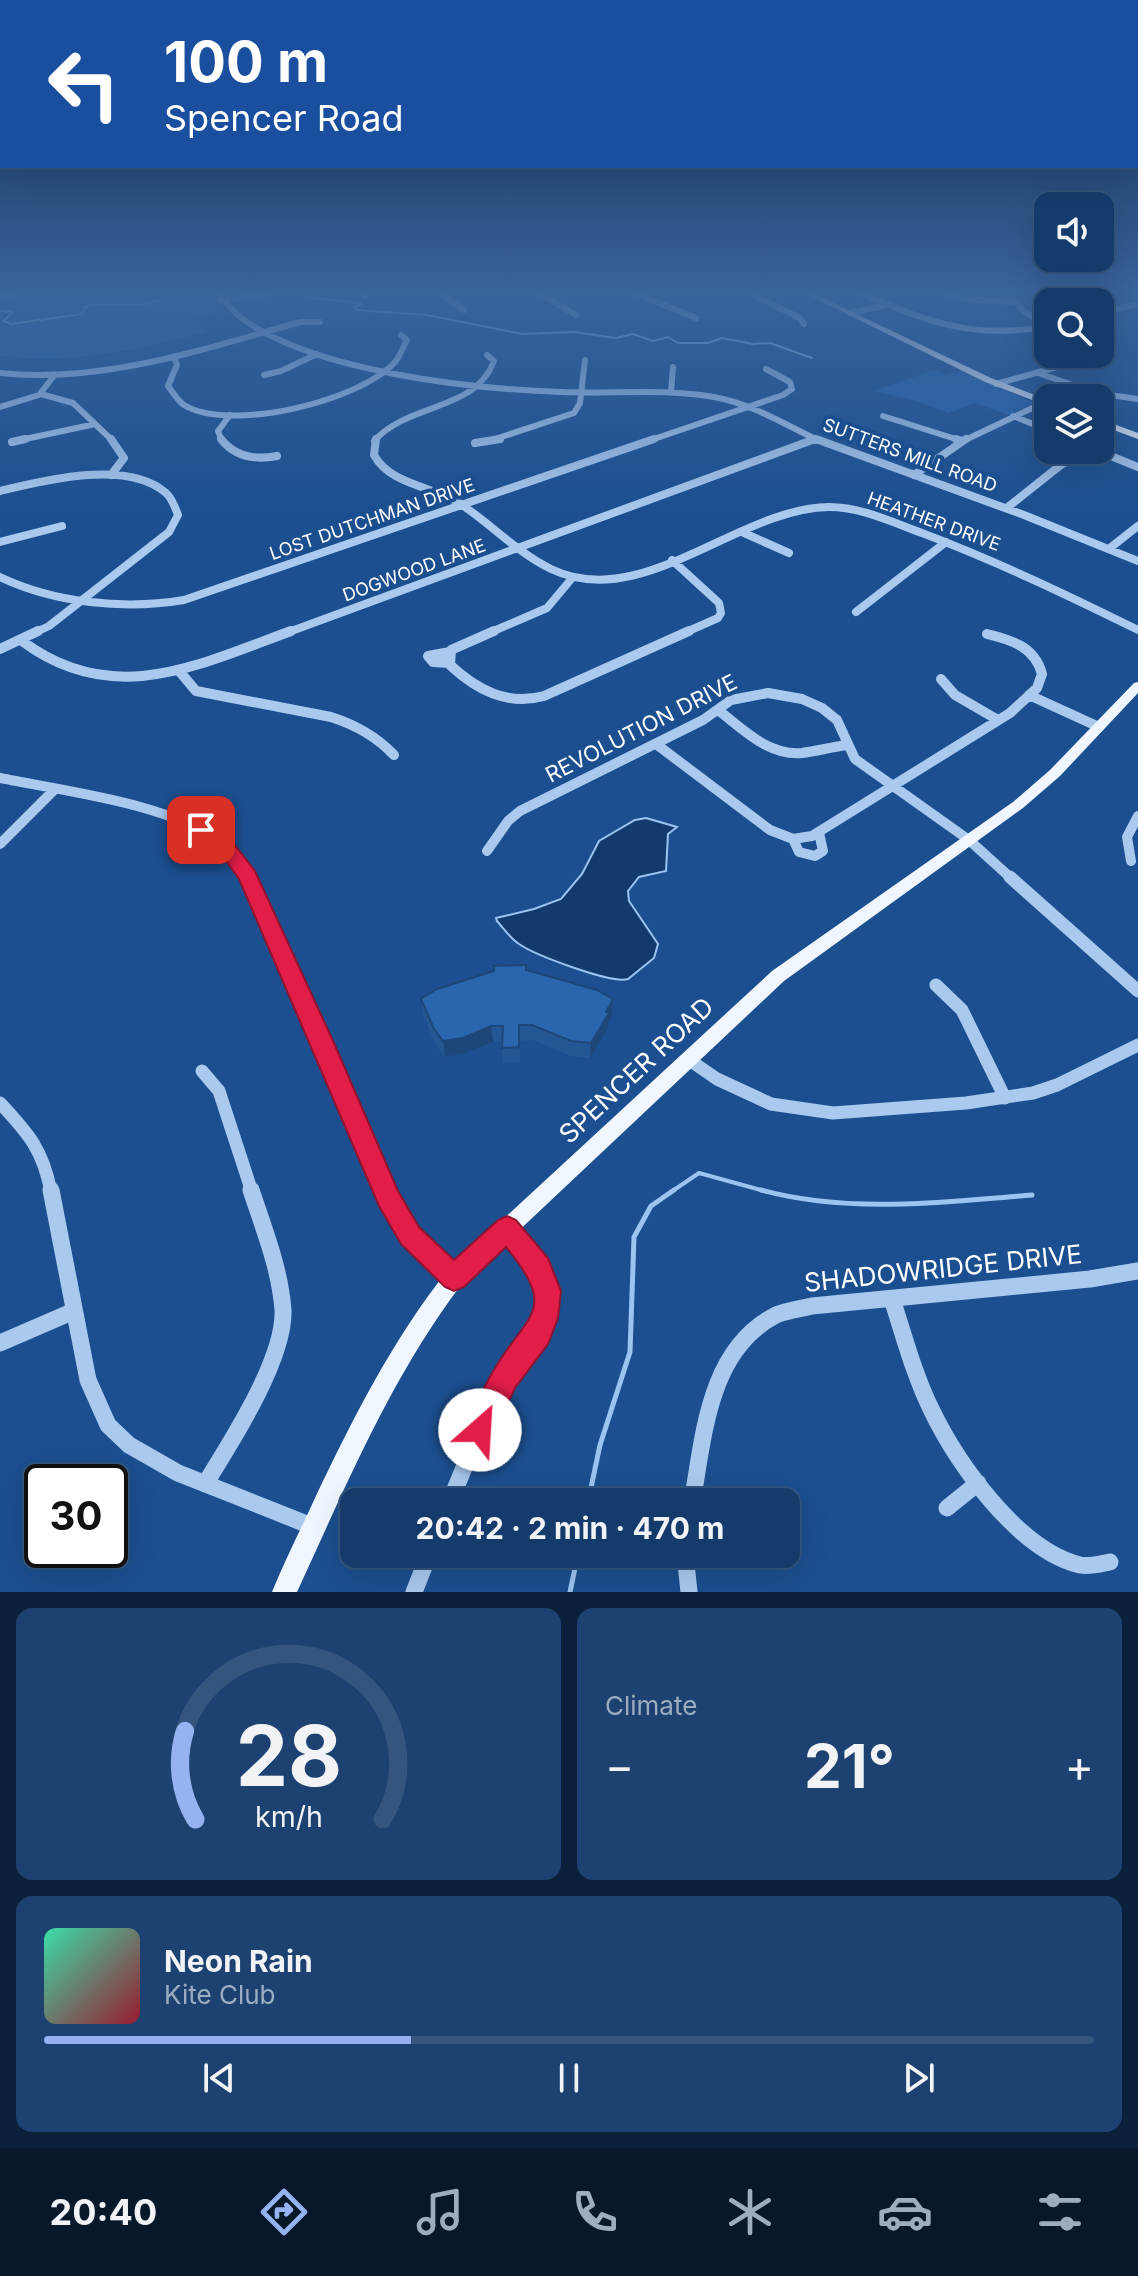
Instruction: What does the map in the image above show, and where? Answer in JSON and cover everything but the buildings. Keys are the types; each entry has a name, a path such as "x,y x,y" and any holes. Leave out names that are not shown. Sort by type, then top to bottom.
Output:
{"main road":[{"path":"955,364 1034,398"},
{"path":"1114,427 1138,436"},
{"name":"SPENCER ROAD","path":"284,1592 394,1364 416,1327 454,1278 798,959 1035,791 1138,686"}],"street":[{"path":"0,373 53,377 126,364"},
{"path":"177,364 168,386 175,398 197,409 230,415 268,414 304,408 334,397 389,364"},
{"path":"264,375 295,364"},
{"name":"SUTTERS MILL ROAD","path":"364,364 480,385 581,392 671,392 716,397 749,407 815,439 1008,507 1138,561"},
{"path":"494,364 480,385 461,398 400,417 385,427 373,442 375,460 400,479 438,491 550,568 573,577 547,608 459,645 450,652 428,656 433,662 449,663 498,698 523,702 544,696 718,618 721,613 719,603 672,560"},
{"path":"475,443 497,440 567,417 579,407 584,364"},
{"path":"671,392 673,367"},
{"path":"996,384 1056,368"},
{"name":"LOST DUTCHMAN DRIVE","path":"0,577 34,591 137,606 184,600 749,407 783,395 797,386 766,369"},
{"path":"1007,388 1036,374 1096,393 1138,399"},
{"path":"0,407 41,394 53,377"},
{"path":"41,394 69,400 123,454 122,464 111,475"},
{"path":"914,475 962,441 1034,408"},
{"path":"230,415 218,431 224,443 246,457 277,456"},
{"path":"883,416 962,441"},
{"path":"1013,416 1034,424"},
{"path":"12,442 95,424"},
{"name":"DOGWOOD LANE","path":"22,641 48,660 86,672 125,678 180,672 815,439"},
{"path":"1114,458 1138,467"},
{"path":"1008,507 1062,464"},
{"path":"0,491 56,478 111,475 139,480 165,491 175,503 177,521 169,532 49,626 0,649"},
{"name":"HEATHER DRIVE","path":"573,577 618,578 800,511 841,506 1013,569 1138,630"},
{"path":"0,542 62,526"},
{"path":"1110,548 1138,526"},
{"path":"744,533 789,553"},
{"path":"856,612 946,542"},
{"path":"656,744 770,830 793,839 819,833 998,720 1041,682 1042,674 1036,658 1021,644 987,634"},
{"path":"449,663 450,652"},
{"path":"180,672 189,687 196,691 331,717 352,724 381,740 394,755"},
{"path":"941,679 955,695 998,720"},
{"name":"REVOLUTION DRIVE","path":"487,851 508,821 520,811 656,744 731,700 758,694 802,699 822,708 837,720 855,759 969,840 1138,991"},
{"path":"1029,695 1099,727"},
{"path":"718,710 779,751 798,753 847,745"},
{"path":"0,778 177,820 210,835 236,857 261,903 388,1198 410,1236 454,1278"},
{"path":"0,844 54,790"},
{"path":"1131,861 1124,838 1138,816"},
{"path":"793,839 799,852 815,856 823,851 819,833"},
{"path":"936,985 962,1010 1005,1098"},
{"path":"688,1059 741,1092 771,1104 833,1113 1005,1098 1057,1085 1138,1045"},
{"path":"202,1071 219,1091 275,1263 283,1313 271,1365 205,1484"},
{"path":"0,1103 34,1140 46,1165 88,1380 97,1405 112,1430 132,1447 205,1484 315,1528"},
{"path":"456,1488 505,1378 538,1334 545,1318 547,1291 544,1278 528,1250 507,1228"},
{"name":"SHADOWRIDGE DRIVE","path":"695,1488 712,1400 723,1365 739,1343 759,1325 779,1314 812,1306 1090,1279 1138,1271"},
{"path":"892,1299 915,1372 932,1412 978,1483 1016,1523 1053,1554 1082,1566 1110,1562"},
{"path":"0,1343 74,1311"},
{"path":"947,1508 978,1483"},
{"path":"414,1592 423,1568"},
{"path":"686,1568 689,1592"}],"shaded area":[{"path":"934,370 945,375 960,371 1034,403 1008,415 976,403 948,413 917,401 873,391"},
{"path":"646,818 677,827 668,834 666,871 639,877 628,891 629,901 658,944 654,958 628,979 590,973 540,955 516,942 497,921 496,918 561,899 582,874 599,841 635,820"}],"waterway":[{"path":"671,1192 699,1173 768,1192"},
{"path":"591,1488 600,1445 630,1352 634,1237 651,1206 674,1190"},
{"path":"761,1190 828,1202 862,1204 931,1203 1032,1195"},
{"path":"570,1592 575,1568"}],"route":[{"path":"201,830 228,849 248,876 388,1198 410,1236 454,1278 507,1228 539,1267 547,1291 545,1318 538,1334 505,1378 480,1430"}]}
